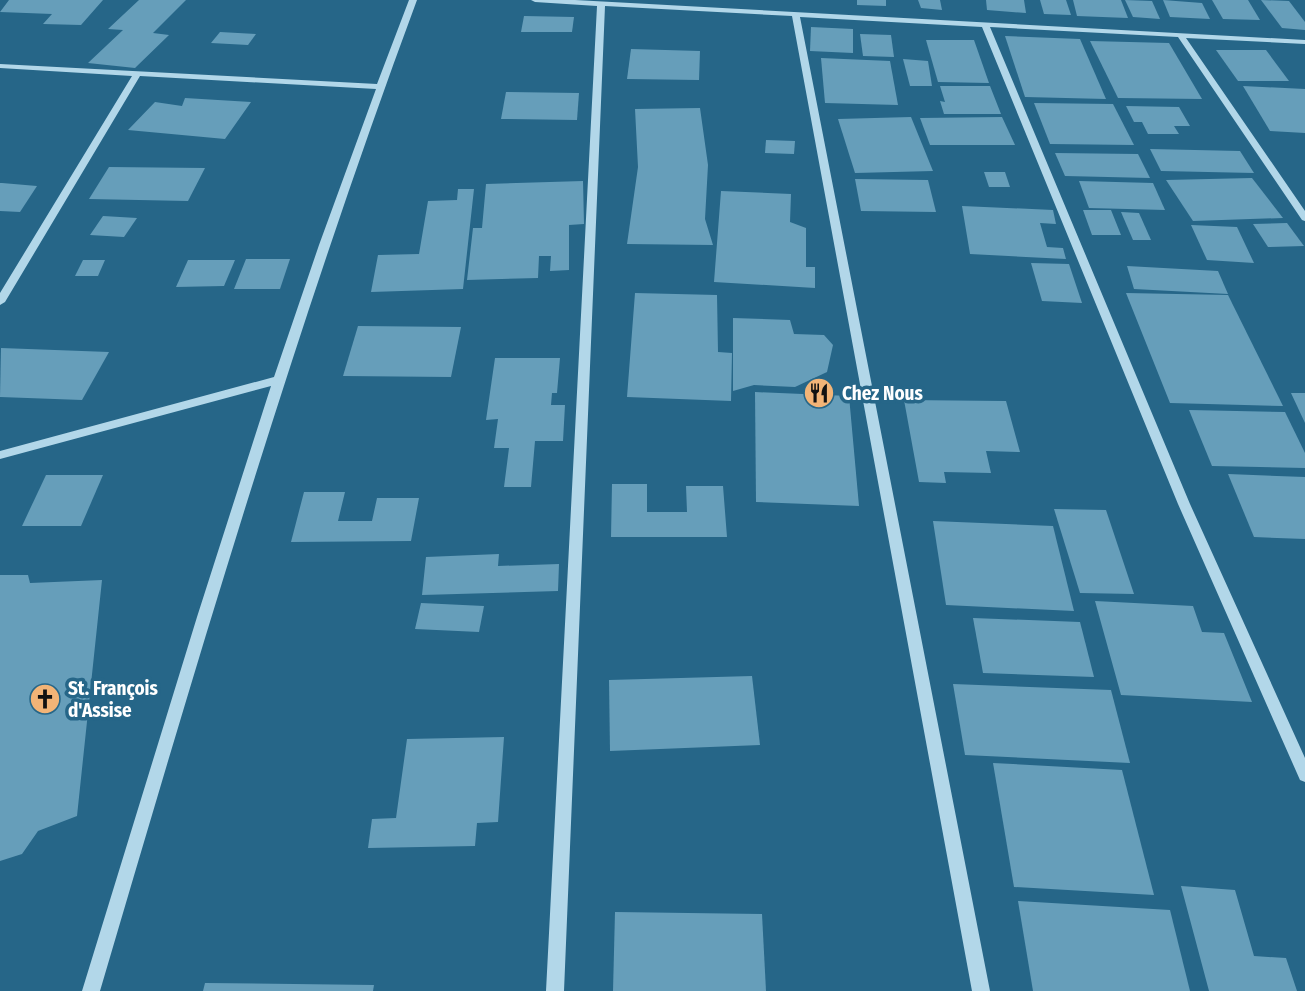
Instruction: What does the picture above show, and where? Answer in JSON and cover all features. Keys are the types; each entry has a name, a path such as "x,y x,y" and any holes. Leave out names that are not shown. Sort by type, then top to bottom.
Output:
{"street":[{"path":"91,991 279,380 380,87 413,0"},
{"path":"535,0 1305,42"},
{"path":"555,991 601,4"},
{"path":"796,15 981,991"},
{"path":"985,25 1184,504 1305,775"},
{"path":"1181,36 1305,218"},
{"path":"0,66 380,87"},
{"path":"0,302 138,73"},
{"path":"0,455 279,380"}],"building":[{"path":"9,0 103,0 81,25 43,24 52,14 0,12"},
{"path":"139,0 186,0 153,33 169,35 135,68 88,63 123,30 108,29"},
{"path":"857,0 886,0 886,6 857,5"},
{"path":"918,0 940,0 942,10 921,8"},
{"path":"986,0 1024,0 1026,13 987,10"},
{"path":"1040,0 1066,0 1071,15 1044,14"},
{"path":"1073,0 1121,0 1128,18 1077,16"},
{"path":"1125,0 1152,1 1160,19 1133,17"},
{"path":"1163,0 1202,3 1210,19 1170,17"},
{"path":"1212,0 1248,0 1260,20 1223,19"},
{"path":"1261,0 1289,1 1305,22 1305,30 1282,28"},
{"path":"524,16 574,17 572,32 521,32"},
{"path":"811,27 853,29 853,53 810,51"},
{"path":"220,32 256,34 248,45 211,43"},
{"path":"860,34 891,35 894,57 863,56"},
{"path":"1005,36 1080,39 1106,99 1025,97"},
{"path":"926,40 974,40 989,83 938,82"},
{"path":"1090,41 1169,43 1202,99 1118,98"},
{"path":"631,49 700,51 699,80 627,79"},
{"path":"1216,50 1266,50 1289,81 1238,81"},
{"path":"821,58 890,61 898,105 825,103"},
{"path":"903,59 928,61 932,86 910,86"},
{"path":"940,86 990,86 1001,114 944,114 940,101 945,102"},
{"path":"1243,86 1305,89 1305,133 1270,131"},
{"path":"506,92 579,93 577,120 501,119"},
{"path":"185,98 251,102 225,139 128,130 155,102 182,106"},
{"path":"1034,103 1113,104 1134,145 1050,144"},
{"path":"1126,106 1179,107 1190,126 1174,126 1179,134 1148,134 1142,122 1134,122"},
{"path":"700,108 708,165 705,219 713,245 627,244 638,167 635,109"},
{"path":"911,117 933,171 855,173 838,119"},
{"path":"1002,117 1015,145 930,145 920,118"},
{"path":"766,140 795,141 794,154 765,153"},
{"path":"1150,149 1240,151 1254,173 1161,171"},
{"path":"1055,153 1138,154 1150,178 1065,176"},
{"path":"109,167 205,168 188,201 89,199"},
{"path":"984,172 1005,172 1010,187 989,187"},
{"path":"1252,178 1283,218 1193,221 1166,180"},
{"path":"855,179 928,180 936,212 861,211"},
{"path":"583,181 584,224 569,225 569,270 550,271 551,256 539,256 538,278 467,280 473,228 482,228 486,184"},
{"path":"1079,181 1153,183 1165,210 1089,208"},
{"path":"0,183 37,186 20,212 0,211"},
{"path":"458,189 474,189 463,289 371,292 378,255 419,254 428,201 457,200"},
{"path":"721,191 791,194 790,222 806,228 806,267 815,267 815,288 714,282"},
{"path":"962,206 1053,210 1056,224 1040,223 1047,247 1063,248 1066,259 970,254"},
{"path":"1083,210 1111,210 1121,235 1092,235"},
{"path":"1121,212 1139,213 1151,240 1133,240"},
{"path":"103,216 137,218 124,237 90,235"},
{"path":"1287,223 1304,246 1268,247 1253,224"},
{"path":"1191,225 1237,227 1254,263 1207,260"},
{"path":"246,259 290,259 280,289 234,289"},
{"path":"83,260 105,260 98,276 75,276"},
{"path":"188,260 235,260 224,286 176,287"},
{"path":"1031,263 1069,264 1082,303 1042,301"},
{"path":"1127,266 1218,271 1228,294 1134,289"},
{"path":"635,293 717,295 718,352 732,353 731,401 627,397"},
{"path":"1126,293 1228,295 1283,406 1170,403"},
{"path":"733,318 790,320 794,334 824,335 833,345 827,372 795,387 754,385 733,391"},
{"path":"358,326 461,327 451,377 343,376"},
{"path":"1,348 109,352 82,400 0,397"},
{"path":"495,358 560,358 557,393 552,393 551,405 565,405 563,441 535,441 531,487 504,487 509,448 494,448 498,419 486,420"},
{"path":"755,392 849,396 859,506 756,502"},
{"path":"1291,393 1305,393 1305,423"},
{"path":"904,400 1006,401 1020,452 986,451 991,473 944,472 946,483 919,482"},
{"path":"1189,410 1285,412 1305,453 1305,468 1212,466"},
{"path":"1228,474 1305,477 1305,539 1254,537"},
{"path":"46,475 103,475 81,526 22,526"},
{"path":"612,484 647,484 647,512 687,512 686,486 723,486 727,537 611,537"},
{"path":"304,492 345,492 338,521 372,521 377,498 419,498 411,541 291,542"},
{"path":"1054,509 1106,510 1134,594 1080,593"},
{"path":"933,521 1053,526 1074,611 946,605"},
{"path":"499,554 498,566 559,564 558,591 422,595 426,557"},
{"name":"St. François d'Assise","path":"0,575 28,575 30,583 102,580 77,816 38,831 22,854 0,861"},
{"path":"1095,601 1193,606 1202,632 1224,633 1252,702 1121,695"},
{"path":"421,603 484,606 479,632 415,629"},
{"path":"973,618 1080,622 1094,677 983,673"},
{"path":"752,676 760,745 610,751 609,680"},
{"path":"953,684 1111,690 1130,763 965,755"},
{"path":"504,737 498,822 477,823 475,846 368,848 372,819 396,818 407,739"},
{"path":"993,763 1122,770 1154,895 1014,887"},
{"path":"1181,886 1235,890 1254,956 1286,958 1297,991 1209,991"},
{"path":"1018,901 1170,910 1190,991 1033,991"},
{"path":"615,912 762,914 766,991 613,991"},
{"path":"205,983 374,985 373,991 203,991"}],"place":[{"name":"Chez Nous","path":"819,393"},
{"name":"St. François d'Assise","path":"45,699"}]}
